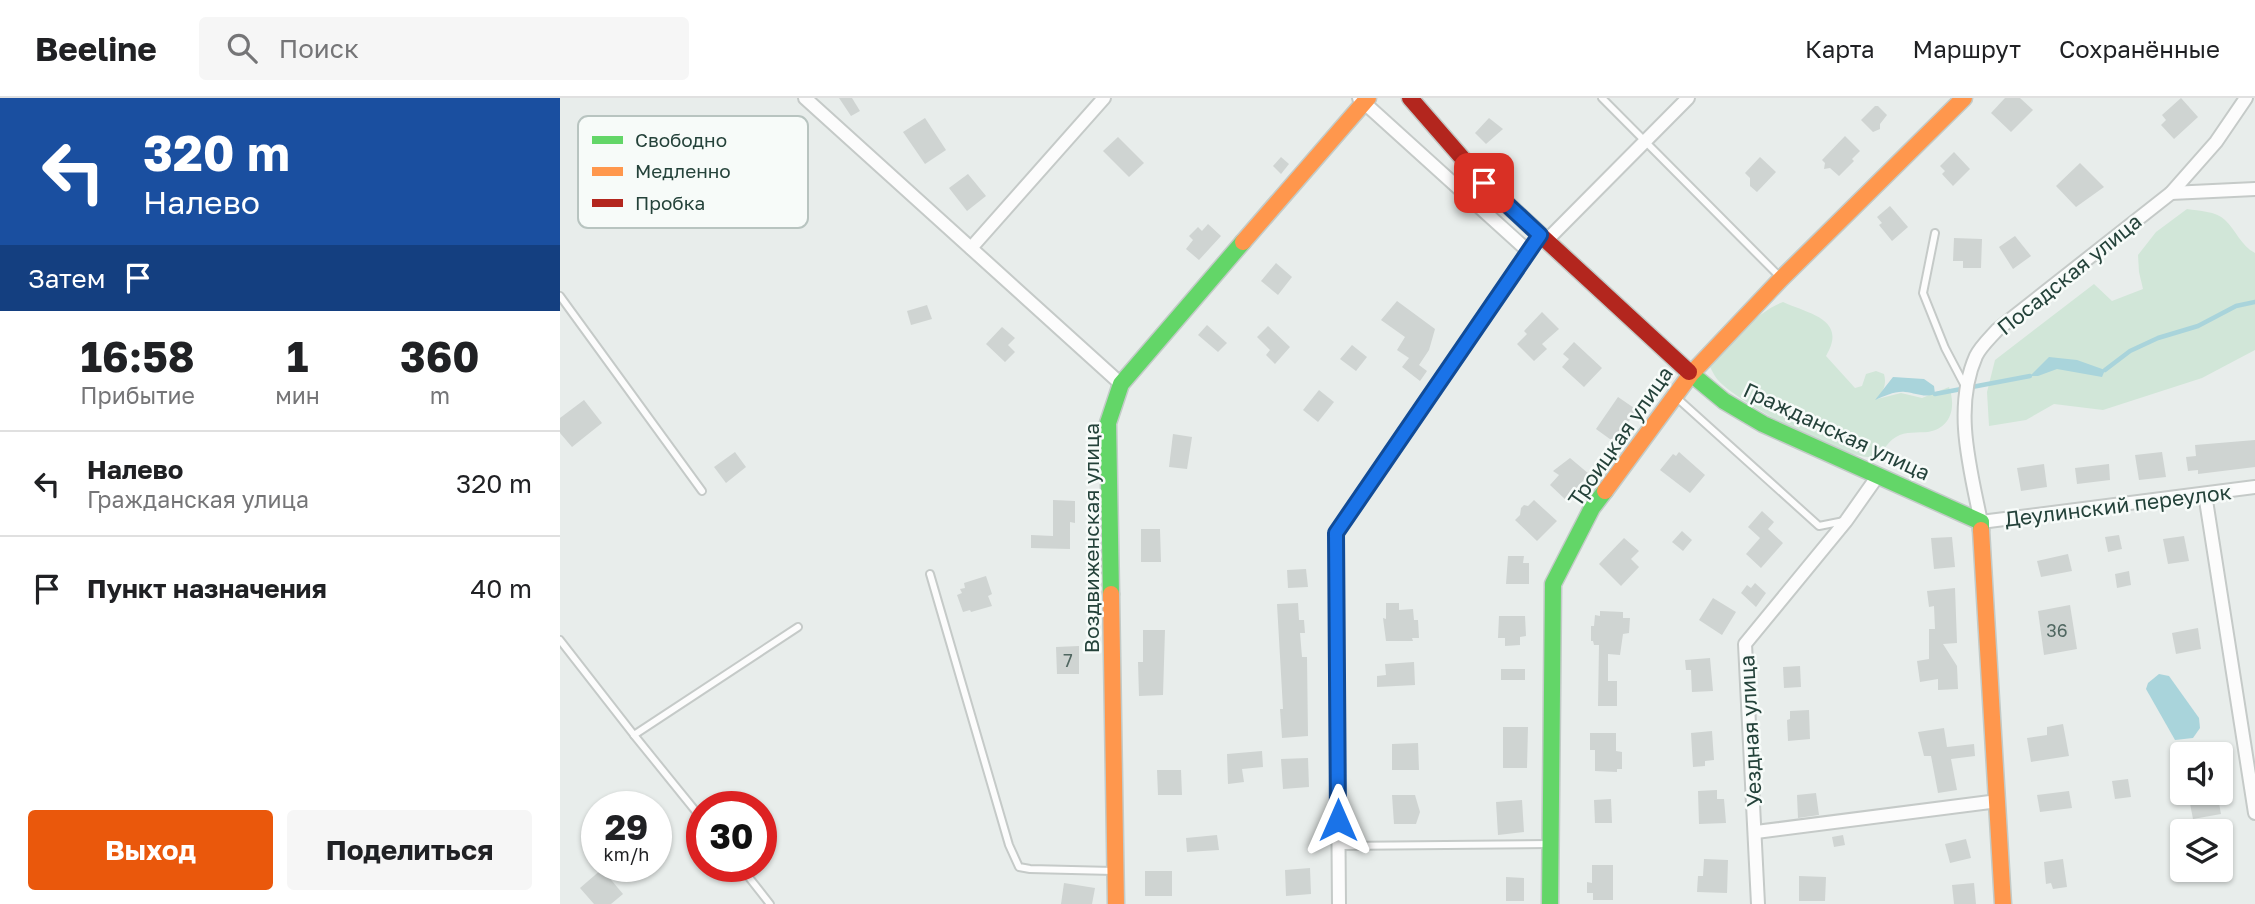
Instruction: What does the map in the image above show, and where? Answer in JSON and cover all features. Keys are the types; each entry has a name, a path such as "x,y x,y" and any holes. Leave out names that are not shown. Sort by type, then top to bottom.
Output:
{"street":[{"path":"805,98 1121,384"},
{"path":"971,248 1104,98"},
{"name":"Гражданская улица","path":"1410,98 1484,183 1690,374 1724,401 1763,424 1981,522"},
{"path":"1339,904 1336,533 1528,251 1688,98"},
{"name":"Троицкая улица","path":"1550,904 1553,584 1592,508 1690,374 1964,98"},
{"name":"Посадская улица","path":"1981,522 1964,429 1966,388 1977,354 1997,330 2171,193 2216,142 2246,98"},
{"path":"1364,100 1528,251"},
{"name":"Воздвиженская улица","path":"1116,904 1108,423 1121,384 1364,100"},
{"path":"2171,193 2255,189"},
{"name":"Уездная улица","path":"1758,904 1745,644 1846,521 1877,477"},
{"name":"Деулинский переулок","path":"1981,522 2255,487"},
{"path":"2205,494 2255,813"},
{"path":"1981,522 2003,904"},
{"path":"1756,832 1998,801"}],"lane":[{"path":"1602,98 1782,279"},
{"path":"1935,233 1923,293 1945,348 1966,388"},
{"path":"560,296 702,491"},
{"path":"1675,397 1819,526 1846,521"},
{"path":"930,574 1009,845 1019,867 1115,871"},
{"path":"635,735 798,627"},
{"path":"560,640 686,799"},
{"path":"1338,846 1549,844"},
{"path":"753,882 770,904"}],"green space":[{"path":"2187,209 2221,217 2255,253 2255,350 2202,378 2103,410 2054,404 2026,420 1989,426 1987,392 1995,360 2094,284 2112,301 2143,289 2138,255 2156,232"},
{"path":"1783,302 1814,315 1829,326 1832,344 1826,356 1855,388 1862,386 1866,374 1876,371 1884,374 1885,381 1877,399 1901,393 1922,398 1949,387 1952,409 1947,421 1936,430 1900,435 1880,453 1868,457 1834,448 1744,401 1717,379 1709,365 1753,321"}],"water":[{"path":"2049,357 2077,360 2105,370 2102,377 2057,369 2030,376"},
{"path":"1893,377 1924,379 1934,386 1935,394 1898,392 1875,400"},
{"path":"2159,674 2169,676 2199,718 2200,728 2193,738 2175,740 2146,689 2148,683"}],"building":[{"path":"839,98 852,98 860,111 851,116"},
{"path":"2005,98 2020,98 2033,110 2011,132 1991,113"},
{"path":"2181,98 2198,117 2174,139 2161,125 2166,120 2162,115"},
{"path":"1875,106 1887,115 1880,124 1880,129 1873,132 1861,120"},
{"path":"925,118 946,150 925,164 903,132"},
{"path":"1489,118 1503,129 1486,144 1475,133"},
{"path":"1845,136 1860,151 1839,176 1830,168 1824,169 1825,163 1822,160"},
{"path":"1118,137 1144,163 1129,177 1103,151"},
{"path":"1954,152 1970,169 1953,186 1942,174 1945,171 1940,166"},
{"path":"1281,157 1289,164 1281,174 1273,166"},
{"path":"1760,157 1776,172 1757,192 1750,186 1750,178 1745,173"},
{"path":"2080,163 2104,187 2076,207 2056,186"},
{"path":"968,174 986,196 967,211 949,188"},
{"path":"1890,206 1908,227 1892,241 1879,225 1882,223 1877,217"},
{"path":"1208,224 1221,236 1199,260 1186,249 1193,240 1189,236 1198,227 1202,231"},
{"path":"2015,236 2031,256 2013,269 1999,247"},
{"path":"1954,238 1982,239 1981,268 1963,268 1963,261 1953,261"},
{"path":"1276,263 1292,277 1278,295 1261,281"},
{"path":"1397,301 1435,329 1429,350 1419,365 1427,371 1420,381 1402,367 1409,358 1397,350 1405,337 1381,320"},
{"path":"927,305 932,319 911,325 907,311"},
{"path":"1542,312 1559,329 1542,344 1547,349 1534,361 1517,344 1527,334 1524,331"},
{"path":"1207,325 1227,343 1218,352 1198,335"},
{"path":"1268,326 1290,347 1275,364 1266,355 1270,350 1257,337"},
{"path":"1002,327 1015,338 1008,345 1015,352 1005,362 986,344"},
{"path":"1574,342 1602,368 1584,387 1562,367 1569,359 1563,354"},
{"path":"1352,345 1367,357 1356,371 1340,359"},
{"path":"1319,390 1334,402 1318,422 1303,410"},
{"path":"1618,397 1637,410 1614,442 1596,429"},
{"path":"584,400 602,423 572,447 560,433 560,418"},
{"path":"1173,434 1192,437 1187,469 1169,467"},
{"path":"2255,440 2255,467 2198,474 2198,470 2188,471 2186,457 2196,456 2195,445"},
{"path":"735,452 746,467 726,483 714,467"},
{"path":"1679,452 1705,475 1690,493 1660,470 1673,454 1676,456"},
{"path":"2162,452 2166,477 2139,480 2135,455"},
{"path":"1570,458 1589,474 1566,500 1550,485 1559,475 1553,471"},
{"path":"2044,464 2047,487 2021,491 2017,468"},
{"path":"2109,464 2110,480 2077,484 2075,468"},
{"path":"1053,500 1075,501 1075,523 1070,522 1070,549 1031,548 1031,535 1053,536"},
{"path":"1534,500 1557,521 1537,541 1515,520 1520,515 1521,508"},
{"path":"1762,511 1774,522 1768,529 1783,543 1761,568 1746,554 1760,538 1748,527"},
{"path":"1141,529 1160,529 1161,562 1141,562"},
{"path":"1682,531 1692,540 1683,551 1672,542"},
{"path":"2119,535 2122,549 2108,552 2105,537"},
{"path":"2184,536 2189,561 2168,564 2163,539"},
{"path":"1952,537 1955,567 1934,569 1931,538"},
{"path":"1624,538 1639,551 1631,559 1639,567 1621,586 1599,564"},
{"path":"2068,554 2072,571 2041,577 2037,561"},
{"path":"1508,556 1524,556 1523,563 1529,563 1529,584 1506,584"},
{"path":"1306,569 1308,587 1288,588 1287,570"},
{"path":"2129,571 2131,585 2117,588 2115,574"},
{"path":"986,576 992,594 988,596 992,606 963,612 957,595 962,593 960,589 965,588 964,583"},
{"path":"1755,583 1766,593 1756,607 1741,593 1747,585 1751,588"},
{"path":"1955,588 1957,643 1943,644 1957,666 1958,689 1938,690 1938,679 1920,682 1917,661 1929,659 1929,629 1935,629 1934,606 1929,607 1927,591"},
{"path":"1713,598 1736,612 1722,635 1699,620"},
{"path":"1298,603 1299,620 1304,620 1305,633 1300,633 1302,657 1307,657 1308,736 1282,738 1277,604"},
{"path":"1386,603 1399,603 1399,610 1413,609 1414,620 1418,620 1419,638 1412,638 1413,641 1386,641 1383,618 1386,619"},
{"path":"2070,605 2077,649 2044,655 2038,611"},
{"path":"1600,611 1623,612 1623,618 1630,618 1629,633 1623,634 1620,655 1608,654 1608,681 1617,681 1617,706 1598,706 1599,645 1594,645 1591,641 1591,626 1594,626 1595,615 1600,616"},
{"path":"1499,616 1525,616 1526,636 1520,637 1520,645 1505,646 1505,638 1498,638"},
{"path":"2198,628 2201,649 2176,654 2172,633"},
{"path":"1143,630 1165,630 1163,695 1139,696 1138,662 1143,662"},
{"path":"1079,646 1079,674 1057,674 1056,647"},
{"path":"1710,658 1713,691 1692,692 1691,670 1686,670 1685,660"},
{"path":"1414,662 1415,685 1377,687 1377,676 1386,675 1385,664"},
{"path":"1800,666 1801,687 1784,688 1783,667"},
{"path":"1501,669 1525,669 1525,680 1501,680"},
{"path":"1809,710 1810,739 1788,741 1787,720 1790,719 1790,711"},
{"path":"2063,724 2069,756 2031,762 2027,738 2047,735 2047,727"},
{"path":"1503,727 1528,727 1527,768 1503,768"},
{"path":"1944,728 1947,747 1974,744 1975,756 1951,759 1957,790 1938,793 1931,756 1924,756 1918,732"},
{"path":"1712,731 1714,760 1705,761 1705,766 1693,767 1691,733"},
{"path":"1590,733 1616,733 1616,751 1622,752 1622,769 1617,769 1617,772 1595,771 1595,750 1590,750"},
{"path":"1418,743 1419,770 1392,770 1392,744"},
{"path":"1262,751 1263,767 1242,769 1244,782 1228,784 1227,754"},
{"path":"1308,758 1309,787 1283,789 1281,759"},
{"path":"1157,770 1181,770 1182,795 1158,795"},
{"path":"2128,779 2131,797 2115,799 2112,781"},
{"path":"1717,790 1717,799 1724,799 1726,823 1699,824 1698,791"},
{"path":"2069,791 2072,808 2040,812 2037,795"},
{"path":"1816,793 1819,815 1798,818 1797,795"},
{"path":"1392,795 1415,795 1420,812 1416,824 1394,824"},
{"path":"1611,799 1612,823 1595,823 1594,800"},
{"path":"1522,800 1524,832 1498,835 1496,802"},
{"path":"2190,805 2219,805 2221,814 2193,819"},
{"path":"1217,835 1219,850 1187,852 1186,838"},
{"path":"1843,835 1845,845 1834,847 1832,837"},
{"path":"1966,839 1971,858 1950,863 1945,844"},
{"path":"1704,859 1728,860 1727,893 1697,892 1698,876 1703,876"},
{"path":"2063,859 2067,887 2053,889 2051,883 2046,884 2044,862"},
{"path":"1592,865 1613,865 1613,900 1593,900 1593,893 1587,893 1587,882 1592,883"},
{"path":"1310,868 1311,894 1286,896 1285,870"},
{"path":"1145,871 1172,871 1172,896 1145,896"},
{"path":"1799,876 1826,877 1825,901 1799,901"},
{"path":"1506,877 1524,878 1524,901 1506,901"},
{"path":"587,882 613,882 623,894 611,904 594,904 580,888"},
{"path":"1064,883 1095,888 1092,904 1061,904"},
{"path":"1974,883 1976,904 1954,904 1952,885"}],"waterway":[{"path":"2105,370 2130,351 2158,338 2198,326 2236,306 2255,302"},
{"path":"1935,394 2030,376"}],"traffic: fast":[{"path":"1111,594 1108,423 1121,384 1243,242"},
{"path":"1689,372 1724,401 1763,424 1981,522 1981,530"},
{"path":"1550,904 1553,584 1592,508 1605,491"}],"traffic: slow":[{"path":"1243,242 1368,98"},
{"path":"1605,491 1691,374 1781,279 1964,98"},
{"path":"1981,530 2003,904"},
{"path":"1111,594 1116,904"}],"traffic: jam":[{"path":"1410,98 1484,183 1689,372"}],"route":[{"path":"1338,820 1336,533 1540,235 1484,183"}]}
